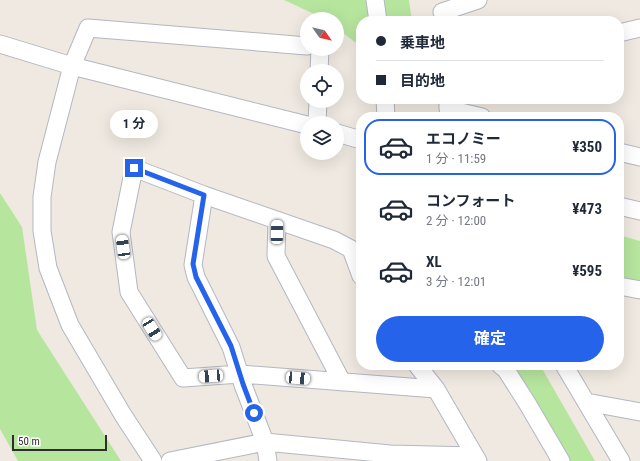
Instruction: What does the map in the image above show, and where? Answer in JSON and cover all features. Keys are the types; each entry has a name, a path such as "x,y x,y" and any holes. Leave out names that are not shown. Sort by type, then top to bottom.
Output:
{"street":[{"path":"375,0 377,16"},
{"path":"442,11 478,0"},
{"path":"153,461 123,415 70,324 58,297 48,268 42,231 42,197 47,162 72,66 88,28 300,45"},
{"path":"624,32 640,28"},
{"path":"0,44 72,66 300,123"},
{"path":"448,104 448,108 463,112"},
{"path":"344,135 356,139"},
{"path":"624,153 640,157"},
{"path":"356,261 352,249 334,240 204,195 134,168 121,232 129,292 183,378 240,374 436,389"},
{"path":"204,195 193,264 196,277 231,346 265,442 268,461"},
{"path":"624,207 640,211"},
{"path":"277,220 276,256 342,382"},
{"path":"624,287 640,290"},
{"path":"421,370 436,389 477,459"},
{"path":"506,370 561,461"},
{"path":"567,370 621,461"},
{"path":"586,402 640,412"},
{"path":"170,461 265,442 390,454 477,459"}],"green space":[{"path":"284,0 409,0 411,16 356,16 356,43 344,34 344,12 310,12"},
{"path":"0,193 22,227 37,330 121,461 18,461 0,429"},
{"path":"624,236 640,241 640,285 624,282"},
{"path":"513,370 543,370 595,461 565,461"}],"route":[{"path":"134,168 204,195 193,264 196,277 231,346 254,413"}]}
